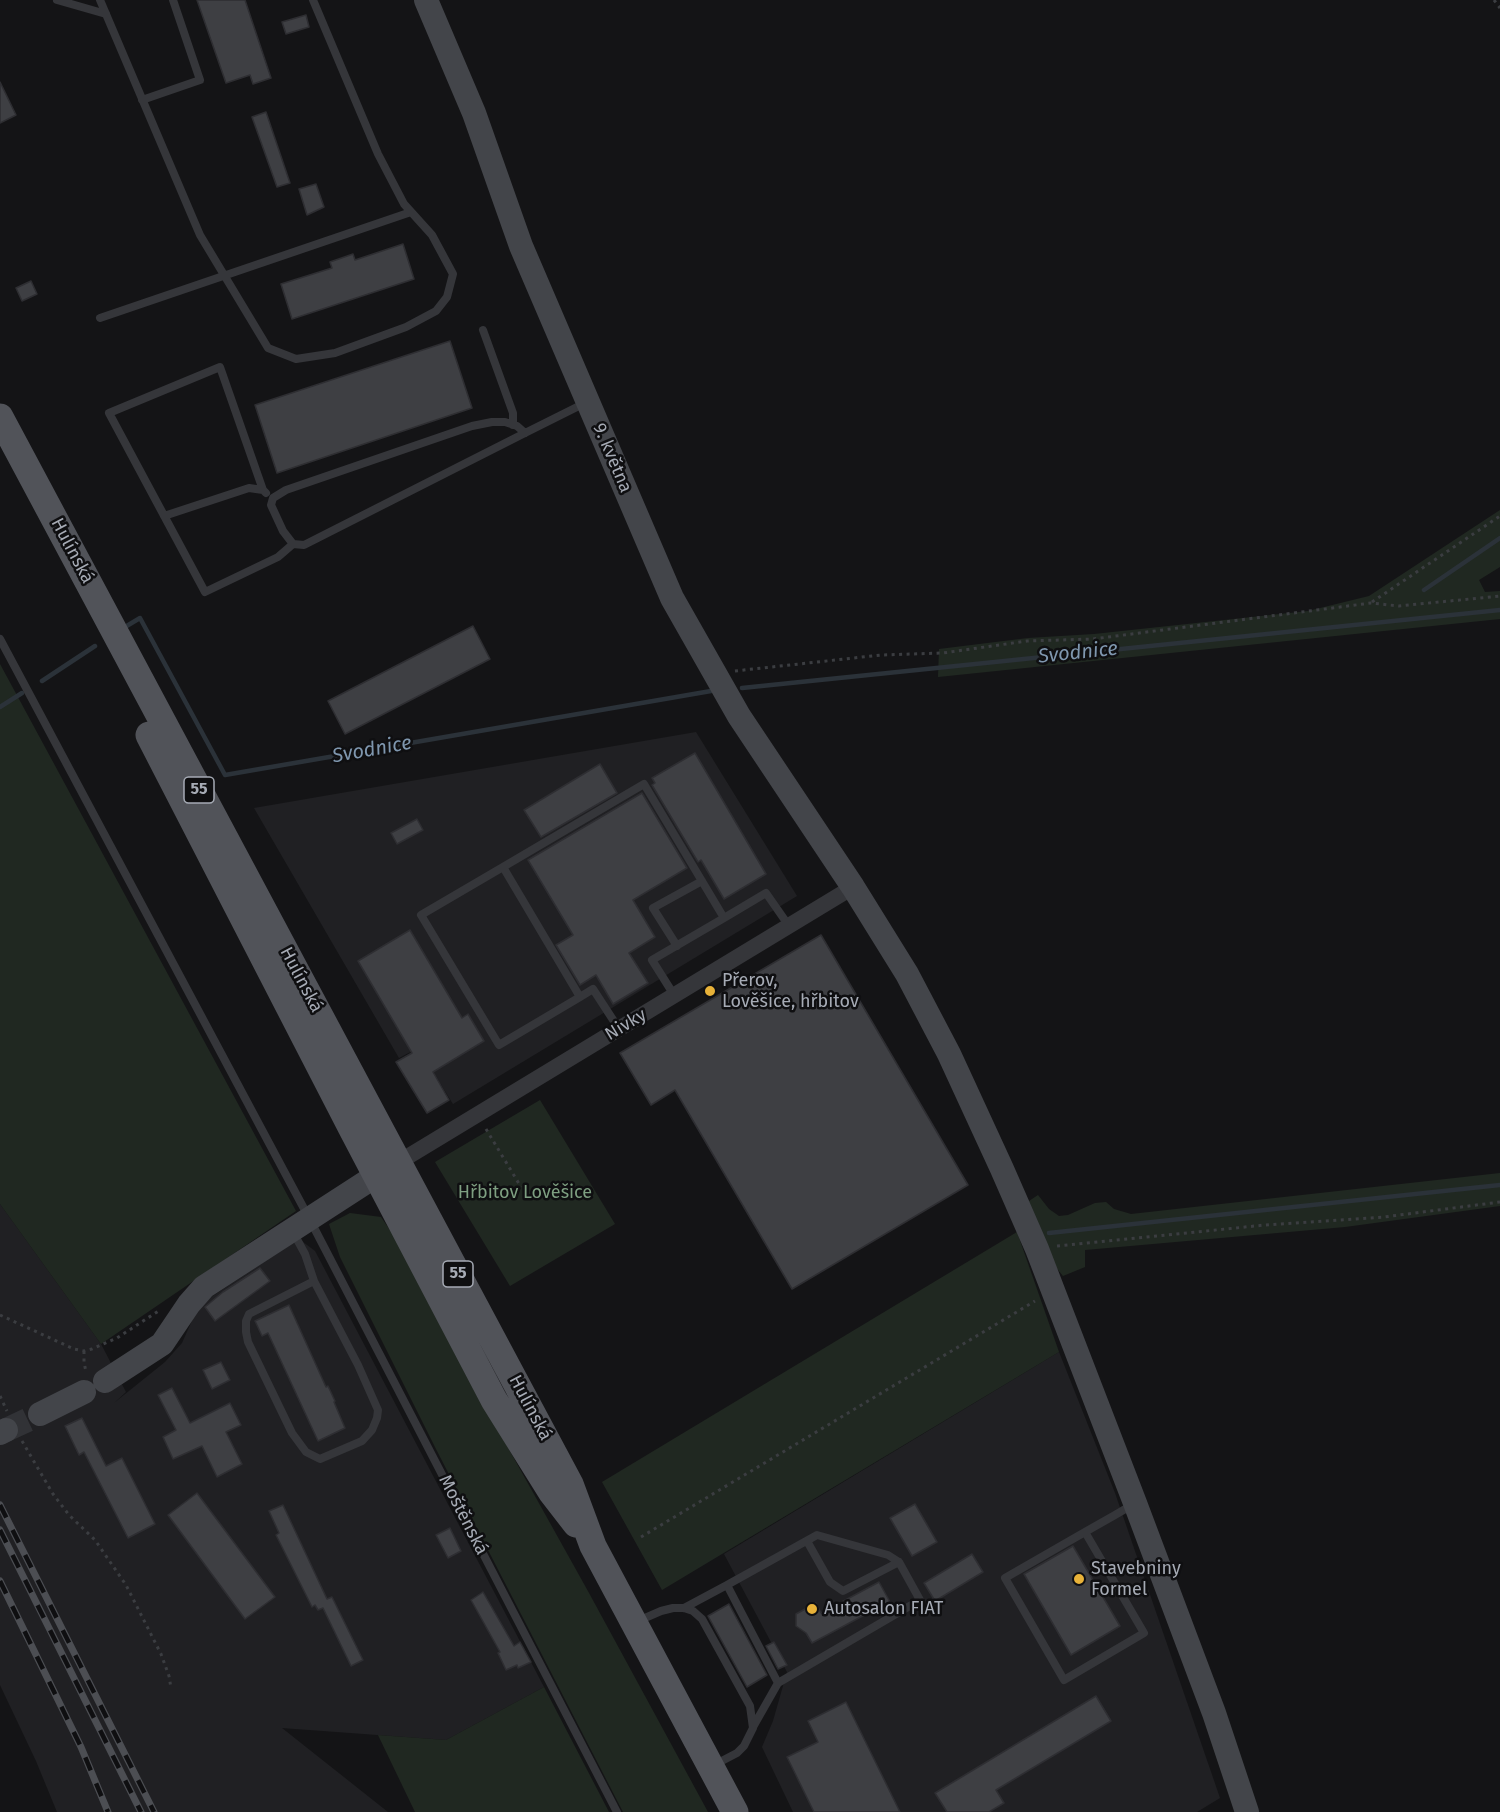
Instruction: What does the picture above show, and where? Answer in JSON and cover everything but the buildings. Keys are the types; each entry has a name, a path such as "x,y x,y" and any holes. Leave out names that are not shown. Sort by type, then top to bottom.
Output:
{"main road":[{"name":"Hulínská","path":"0,417 388,1169"},
{"name":"Hulínská","path":"0,453 388,1169 570,1484 593,1546 735,1812"}],"street":[{"name":"9. května","path":"426,0 474,113 521,246 672,598 739,716 853,887 907,974 954,1065 1037,1249 1214,1713 1248,1812"},
{"name":"Nivky","path":"388,1169 853,887"},
{"path":"40,1414 94,1386 162,1344 189,1304 204,1287 388,1169"}],"lane":[{"path":"57,0 106,14"},
{"path":"100,0 200,236 268,348 296,359 334,352 406,327 436,311 447,297 453,274 432,235 404,204 378,154 313,0"},
{"path":"142,100 200,80 172,0"},
{"path":"100,318 411,212"},
{"path":"483,330 513,413 513,425"},
{"path":"263,490 220,368 109,412 205,592 278,557 293,544 304,545 587,401"},
{"path":"293,544 283,531 272,504 273,498 286,490 472,426 492,422 517,426 525,433"},
{"path":"164,516 249,488 263,490 273,498"},
{"path":"0,639 301,1223 314,1281 358,1365 378,1410 372,1430 362,1441 320,1459 306,1452 292,1433 248,1342 246,1332 246,1321 249,1314 314,1281"},
{"path":"619,1029 593,989 499,1045 421,915 644,784 724,918"},
{"path":"503,867 580,997"},
{"path":"677,946 654,908 702,881"},
{"path":"674,995 652,960 766,893 789,926"},
{"name":"Moštěnská","path":"301,1223 617,1812"},
{"path":"1085,1532 1144,1633 1064,1680 1005,1578 1135,1503"},
{"path":"634,1624 661,1611 684,1608 817,1535 888,1555 899,1562 920,1600 778,1683 744,1746 711,1767"},
{"path":"807,1541 830,1582 843,1591 899,1562"},
{"path":"727,1585 778,1683"},
{"path":"684,1608 693,1611 702,1619 750,1706 753,1728"}],"path":[{"path":"1494,0 1500,8"},
{"path":"1371,603 1500,516"},
{"path":"715,673 881,655 943,653 1027,641 1092,639 1371,603 1399,606 1500,596"},
{"path":"478,1114 521,1187"},
{"path":"1037,1249 1254,1226 1384,1217 1500,1202"},
{"path":"641,1537 1052,1290"},
{"path":"0,1315 74,1349 84,1351 117,1338 165,1306"},
{"path":"0,1396 10,1431 53,1494 69,1515 95,1540 126,1586 161,1654 171,1688"}],"shaded area":[{"path":"696,732 797,896 453,1104 418,1048 399,1058 254,808"},
{"path":"0,1204 101,1344 126,1392 114,1403 165,1362 182,1343 199,1305 299,1239 315,1251 544,1687 446,1740 282,1728 388,1812 57,1812 0,1685"},
{"path":"1059,1352 1115,1493 1220,1798 1197,1812 793,1812 762,1747 773,1721 787,1672 724,1554"}],"green space":[{"path":"1500,510 1500,567 1479,580 1485,592 1500,591 1500,619 938,677 939,649 1028,638 1094,634 1308,611 1369,596"},
{"path":"0,664 296,1211 101,1344 0,1204"},
{"name":"Hřbitov Lověšice","path":"540,1100 615,1224 510,1286 435,1162"},
{"path":"1500,1173 1500,1206 1345,1227 1085,1250 1085,1267 1063,1276 1050,1260 1026,1203 1038,1195 1049,1209 1059,1216 1068,1215 1095,1203 1106,1202 1114,1209 1131,1214"},
{"path":"350,1213 381,1217 396,1239 482,1401 708,1812 623,1812 340,1257 329,1224"},
{"path":"1017,1232 1059,1352 662,1590 602,1482"},
{"path":"544,1687 609,1812 415,1812 378,1735 446,1740"}],"waterway":[{"name":"Svodnice","path":"1424,590 1500,538"},
{"name":"Svodnice","path":"742,688 1500,610"},
{"name":"Svodnice","path":"125,627 140,618 225,775 711,691"},
{"name":"Svodnice","path":"42,681 95,646"},
{"name":"Svodnice","path":"0,707 22,693"},
{"path":"1049,1233 1500,1185"}],"tunnel":[{"path":"6,1430 40,1414"}],"railway":[{"path":"0,1505 154,1812"},
{"path":"0,1530 141,1812"},
{"path":"0,1581 81,1747 108,1812"}],"place":[{"name":"Přerov, Lověšice, hřbitov","path":"710,991"},
{"name":"Stavebniny Formel","path":"1079,1579"},
{"name":"Autosalon FIAT","path":"812,1609"}]}
